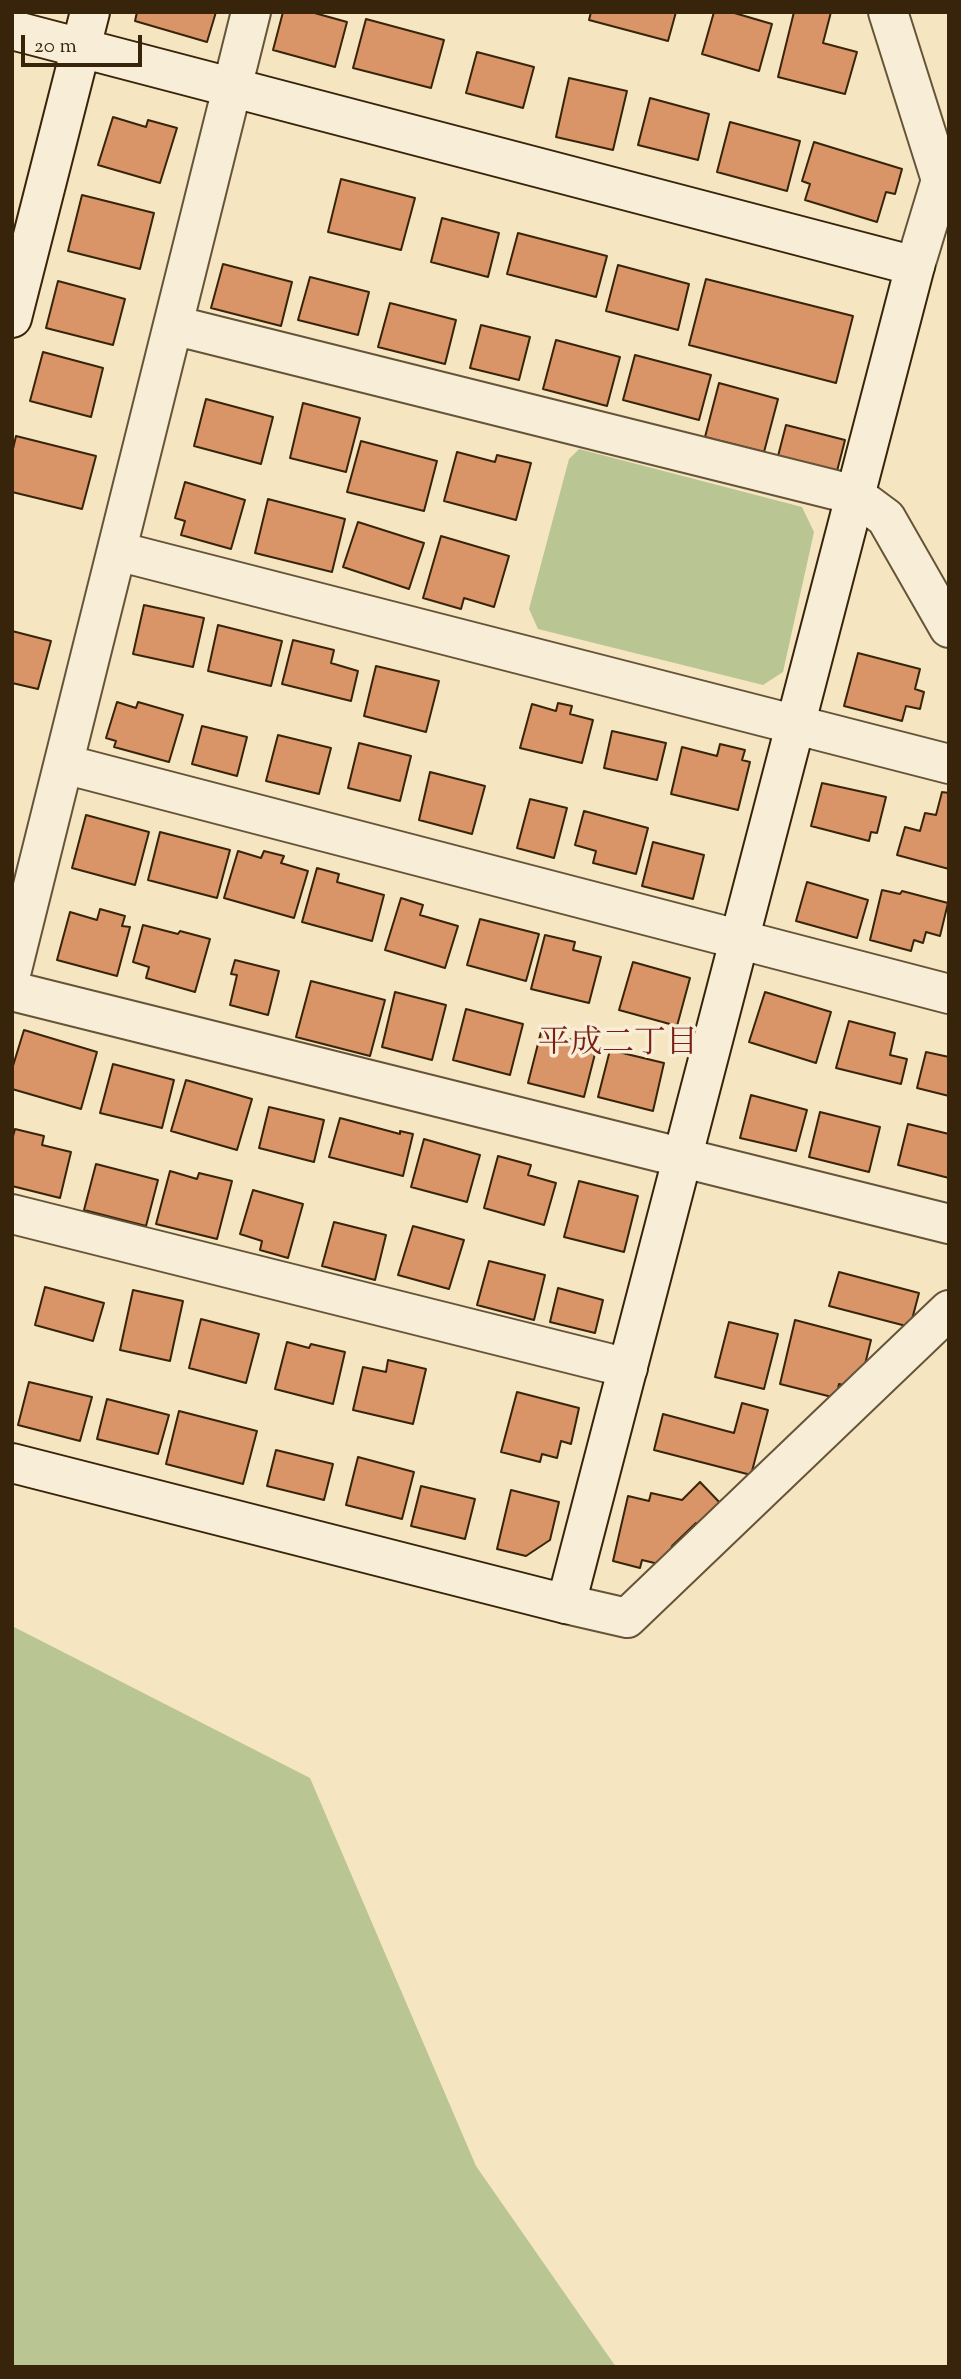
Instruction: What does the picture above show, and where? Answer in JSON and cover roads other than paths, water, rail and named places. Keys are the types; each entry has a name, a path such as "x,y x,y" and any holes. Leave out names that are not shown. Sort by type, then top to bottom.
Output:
{"street":[{"path":"12,970 251,12"},
{"path":"566,1604 915,266 941,180 888,12"},
{"path":"12,30 86,30 233,88 915,266"},
{"path":"12,318 86,30"},
{"path":"173,325 855,495 886,518 949,628"},
{"path":"117,551 949,764"},
{"path":"64,764 949,994"},
{"path":"12,991 949,1224"},
{"path":"12,1214 628,1368"},
{"path":"12,1463 627,1618 949,1310"}],"district":[{"name":"平成二丁目","path":"618,1047"}]}
